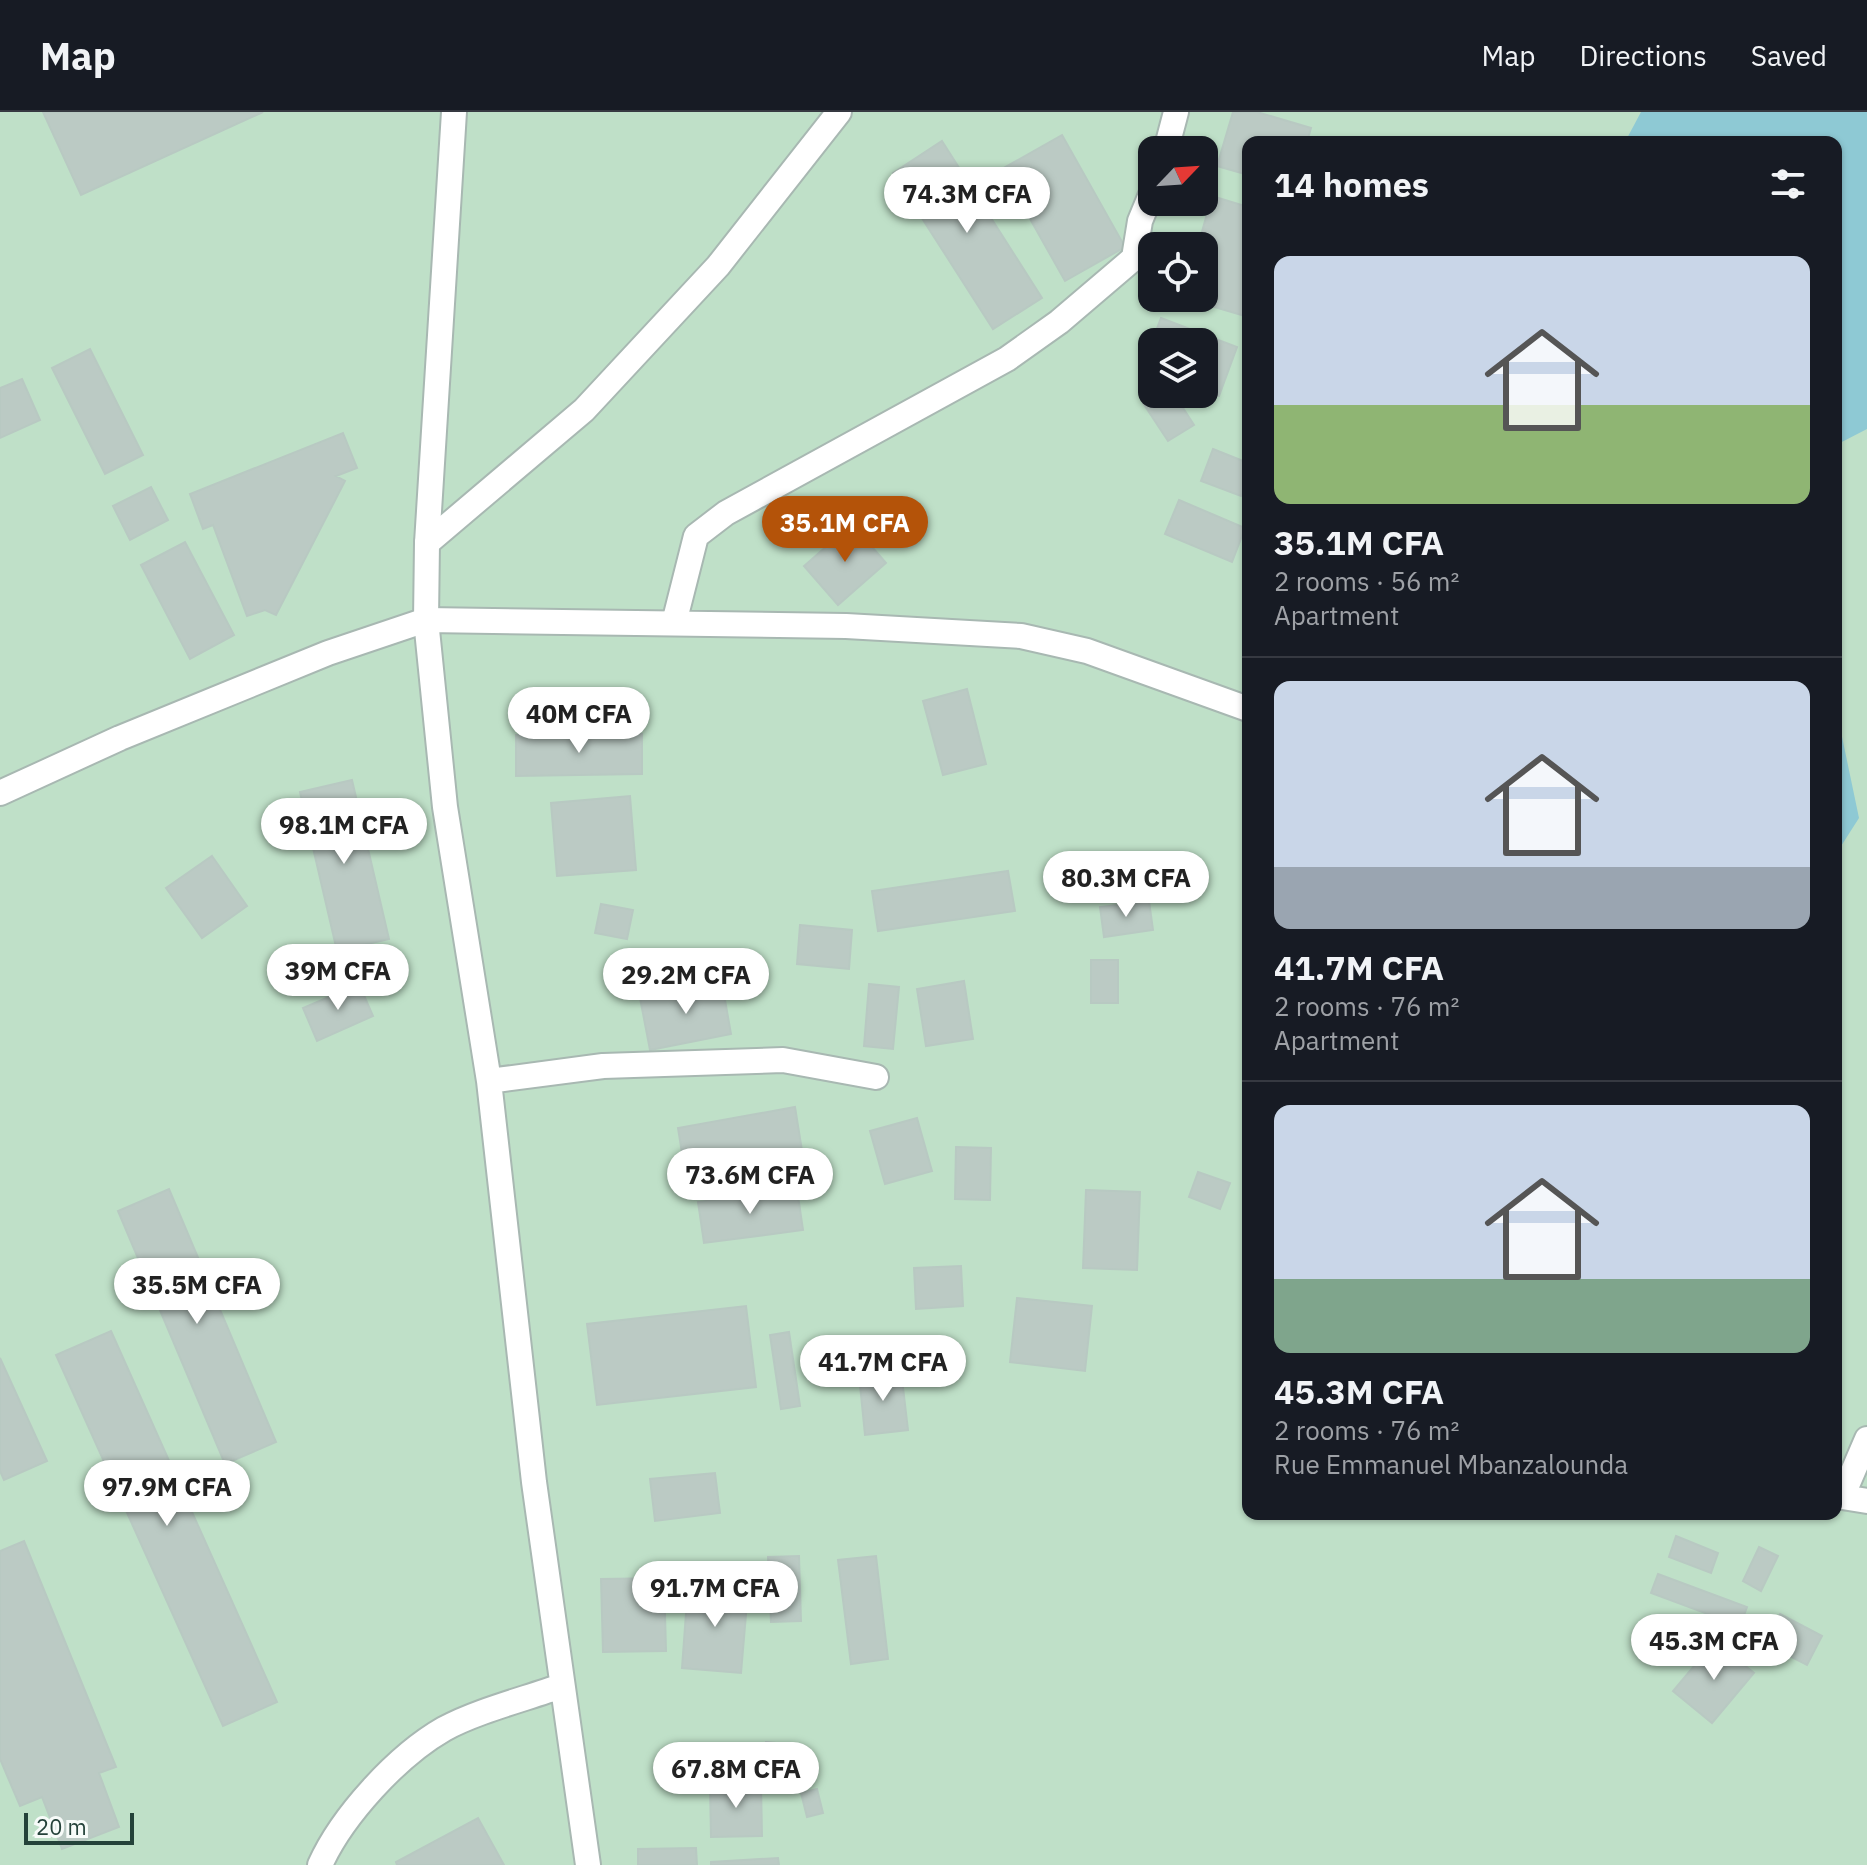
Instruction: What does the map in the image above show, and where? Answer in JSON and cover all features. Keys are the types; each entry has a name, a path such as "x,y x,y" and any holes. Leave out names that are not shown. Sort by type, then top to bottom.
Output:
{"street":[{"path":"454,112 427,543 426,620 445,807 489,1081 534,1482 588,1865"},
{"path":"1170,136 1176,112"},
{"path":"427,543 584,410 718,266 833,115"},
{"path":"674,623 696,536 726,513 1007,359 1059,322 1134,258 1142,216"},
{"path":"0,793 120,738 328,653 426,620 846,626 1021,636 1087,651 1242,707"},
{"path":"489,1081 603,1066 783,1060 876,1077"},
{"path":"1842,1491 1867,1439"},
{"path":"1842,1497 1867,1501"},
{"path":"320,1865 328,1846 380,1780 445,1729 561,1686"}],"green space":[{"path":"0,112 1867,112 1867,1865 0,1865"}],"water":[{"path":"1641,112 1867,112 1867,429 1842,442 1842,136 1628,136"},
{"path":"1842,737 1859,818 1842,845"}],"building":[{"path":"43,112 263,112 81,195"},
{"path":"1233,112 1257,112 1311,128 1309,136 1242,136 1242,173 1218,166"},
{"path":"1062,135 1125,247 1065,281 1002,169"},
{"path":"942,141 1042,298 993,329 893,173"},
{"path":"1218,198 1242,205 1242,315 1218,308 1218,232 1202,232 1206,216 1218,216"},
{"path":"1161,318 1187,328 1157,328"},
{"path":"1218,340 1237,347 1218,396"},
{"path":"90,349 143,455 105,474 52,368"},
{"path":"22,379 40,420 0,438 0,388"},
{"path":"1146,408 1183,408 1194,425 1168,441"},
{"path":"343,433 357,468 336,476 345,481 276,615 265,610 247,616 213,525 203,529 190,494"},
{"path":"1213,449 1242,461 1241,496 1201,481"},
{"path":"151,487 168,520 130,540 113,506"},
{"path":"1179,500 1242,527 1242,536 1232,562 1165,534"},
{"path":"852,524 886,563 838,605 804,566"},
{"path":"185,542 234,635 190,659 141,565"},
{"path":"967,689 986,764 943,775 923,701"},
{"path":"642,734 642,774 516,776 516,735"},
{"path":"352,780 389,939 337,951 300,792"},
{"path":"630,796 636,870 557,876 551,803"},
{"path":"212,856 247,906 202,938 166,888"},
{"path":"1008,871 1015,911 878,931 872,891"},
{"path":"1149,901 1153,930 1104,937 1100,907"},
{"path":"601,904 633,910 627,939 595,933"},
{"path":"800,925 852,930 849,969 797,964"},
{"path":"1091,960 1118,960 1118,1003 1091,1003"},
{"path":"964,981 973,1039 926,1046 917,989"},
{"path":"722,983 731,1034 650,1050 640,998"},
{"path":"359,984 373,1016 317,1041 303,1008"},
{"path":"869,984 899,987 893,1049 864,1046"},
{"path":"795,1107 803,1157 686,1178 678,1128"},
{"path":"917,1118 932,1171 885,1184 870,1131"},
{"path":"956,1147 991,1148 990,1200 955,1199"},
{"path":"1198,1172 1230,1183 1220,1209 1189,1197"},
{"path":"169,1189 276,1442 225,1464 118,1211"},
{"path":"797,1189 803,1230 704,1243 698,1202"},
{"path":"1086,1190 1140,1192 1137,1270 1083,1268"},
{"path":"961,1266 963,1306 916,1309 914,1268"},
{"path":"1017,1298 1092,1306 1085,1371 1010,1362"},
{"path":"746,1306 756,1387 597,1405 587,1324"},
{"path":"111,1331 277,1702 223,1726 56,1355"},
{"path":"789,1332 800,1406 781,1409 770,1335"},
{"path":"0,1358 47,1461 4,1480 0,1471"},
{"path":"901,1370 908,1430 865,1435 859,1375"},
{"path":"715,1473 720,1513 655,1521 650,1479"},
{"path":"1676,1536 1718,1553 1711,1573 1669,1557"},
{"path":"24,1541 116,1767 99,1773 119,1827 62,1849 42,1797 20,1806 0,1759 0,1551"},
{"path":"1759,1547 1778,1556 1761,1591 1743,1581"},
{"path":"799,1556 801,1621 771,1622 768,1557"},
{"path":"876,1556 888,1659 851,1664 838,1560"},
{"path":"1658,1574 1747,1607 1740,1626 1651,1593"},
{"path":"664,1578 666,1651 603,1652 601,1579"},
{"path":"688,1586 748,1591 741,1673 682,1668"},
{"path":"1780,1614 1822,1636 1807,1665 1766,1644"},
{"path":"1715,1641 1754,1673 1712,1723 1673,1691"},
{"path":"766,1742 796,1745 795,1761 765,1758"},
{"path":"761,1784 762,1836 711,1837 710,1785"},
{"path":"817,1789 823,1813 807,1817 801,1793"},
{"path":"478,1818 504,1865 397,1865 396,1862"},
{"path":"696,1848 697,1865 638,1865 638,1849"},
{"path":"778,1858 779,1865 711,1865 711,1862"}]}
